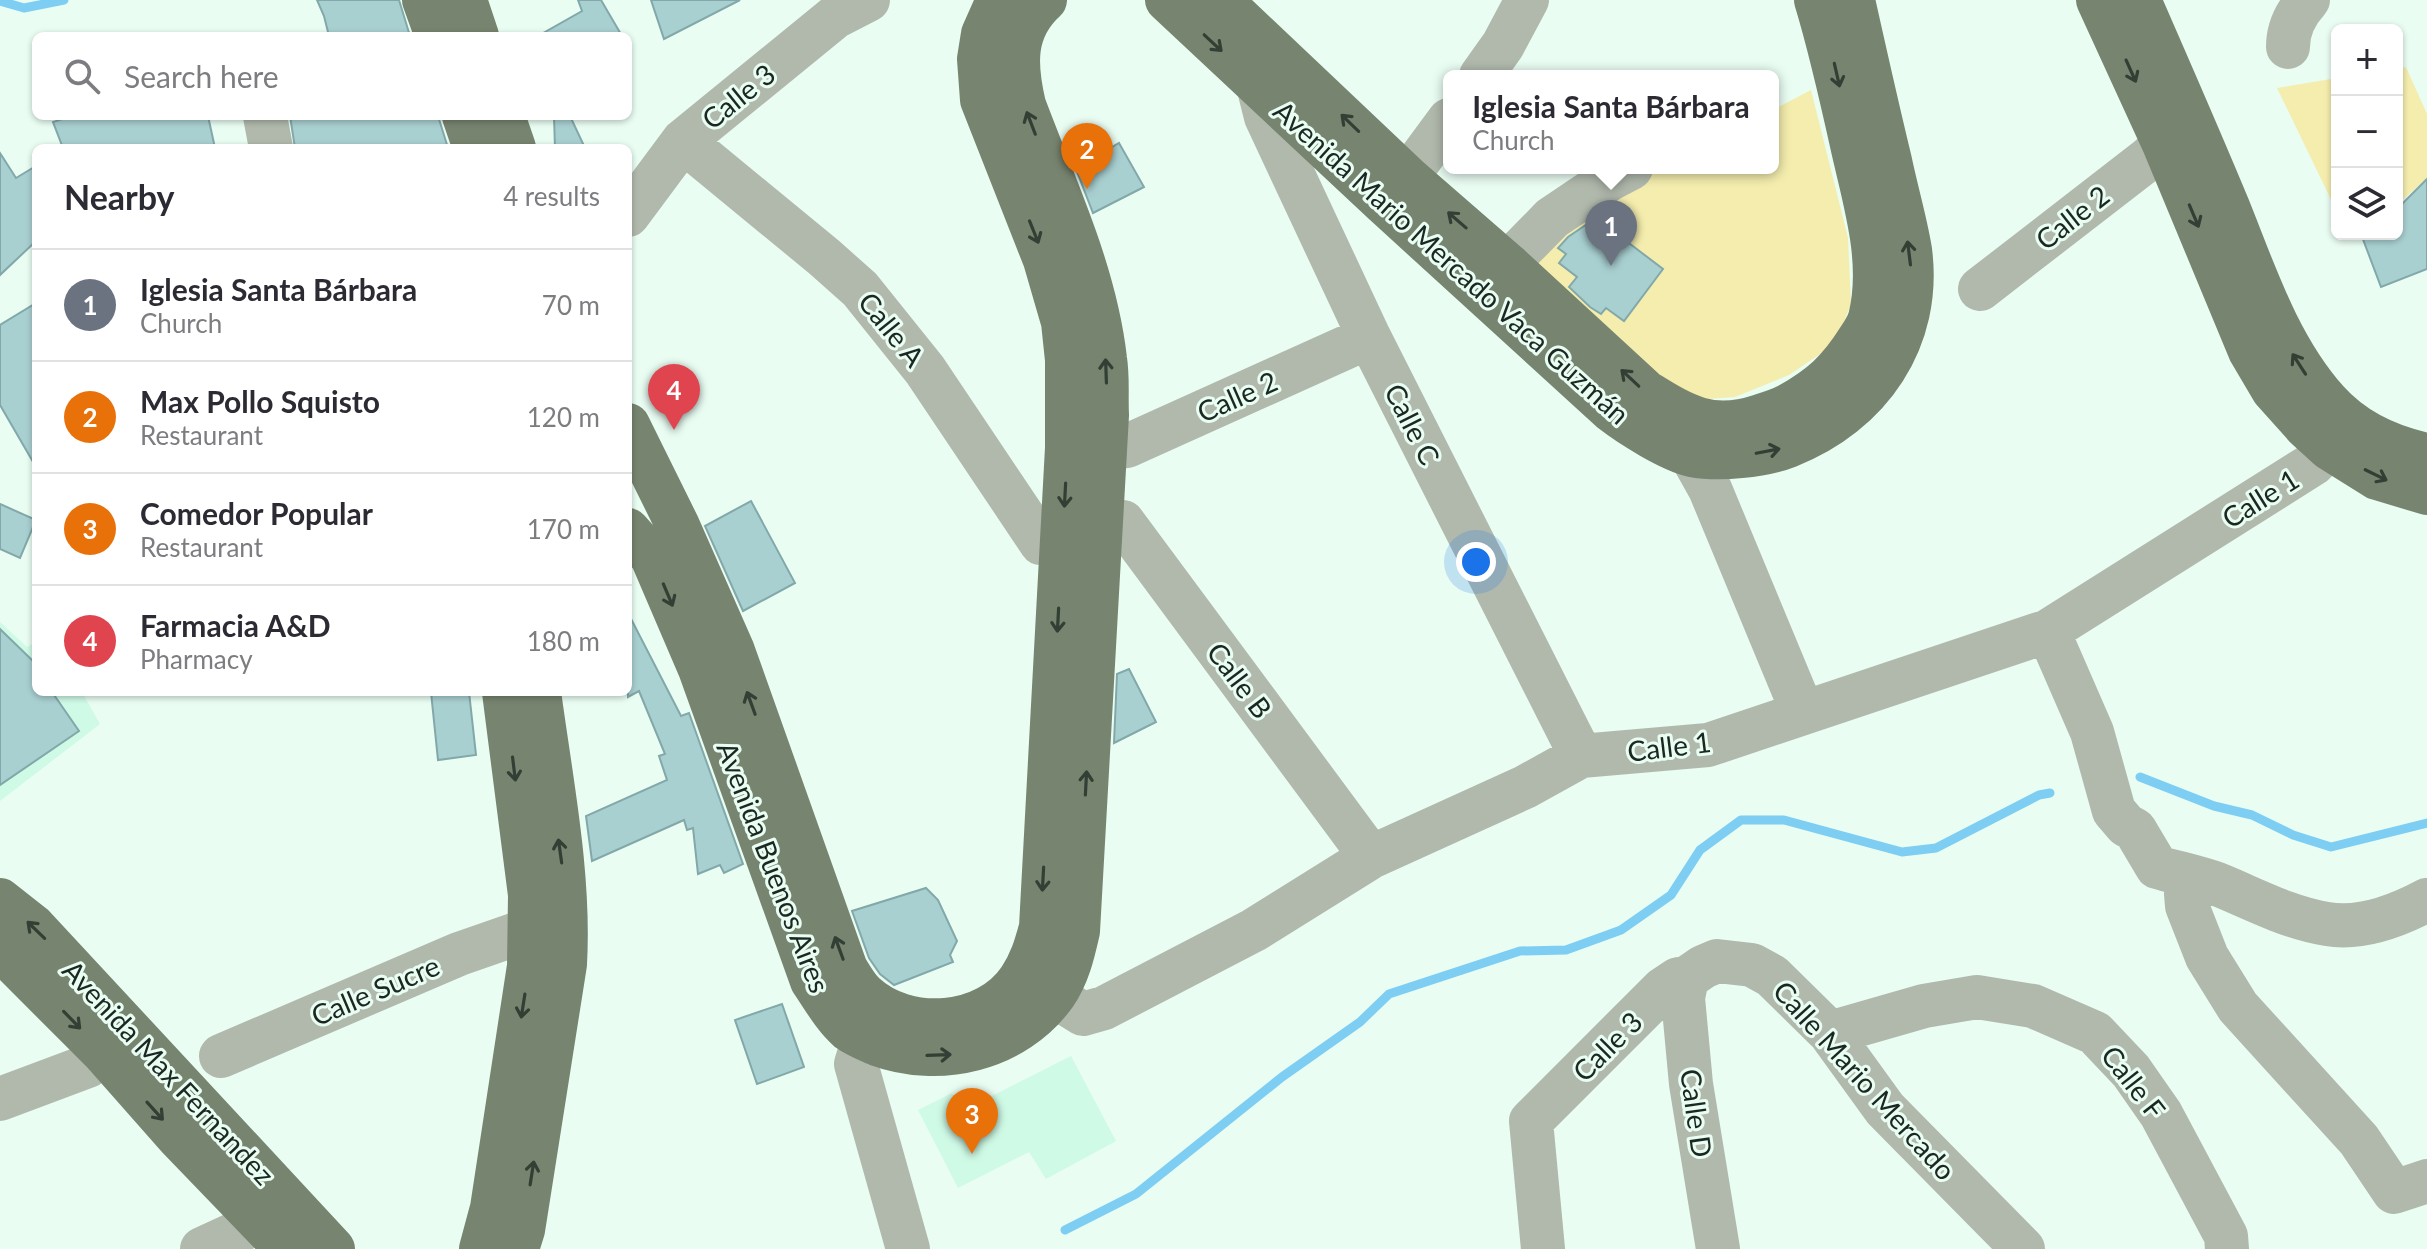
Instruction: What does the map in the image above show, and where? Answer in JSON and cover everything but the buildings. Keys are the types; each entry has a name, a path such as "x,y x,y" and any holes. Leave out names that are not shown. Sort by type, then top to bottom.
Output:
{"main road":[{"path":"424,0 436,32"},
{"path":"465,0 476,32"},
{"path":"998,0 983,34 979,59 982,100 1045,260 1063,322 1067,360 1086,448 1100,519 1078,931 1069,970 1054,996 1026,1022 991,1044 953,1054 928,1056 895,1051 874,1023 902,1015 932,1021 957,1020 991,1006 1019,982 1034,954 1041,927 1062,542 1086,448 1107,415 1106,361 1098,315 1084,264 1024,105 1018,78 1017,56 1022,33 1029,18 1045,0"},
{"name":"Avenida Mario Mercado Vaca Guzmán","path":"1167,0 1271,72 1396,190 1612,411 1634,428 1693,437 1717,424 1751,419 1783,408 1815,390 1910,304 1910,250 1853,0"},
{"name":"Avenida Mario Mercado Vaca Guzmán","path":"1220,0 1271,72"},
{"name":"Avenida Mario Mercado Vaca Guzmán","path":"1816,0 1832,52 1870,225 1887,325"},
{"path":"2098,0 2180,136"},
{"path":"2139,0 2250,351 2273,390 2306,427 2339,436 2370,435 2404,450 2427,455"},
{"path":"465,120 474,144"},
{"path":"504,120 513,144"},
{"name":"Avenida Mario Mercado Vaca Guzmán","path":"1396,190 1507,264 1646,392 1672,408 1693,437"},
{"name":"Avenida Buenos Aires","path":"632,434 677,524 733,651 846,969 863,994 874,1023 849,1030 812,981 700,669 652,557 632,534"},
{"path":"632,436 639,467 632,485"},
{"path":"2339,436 2377,478 2427,493"},
{"path":"505,696 530,895 565,964 523,1230 517,1249"},
{"path":"481,1249 492,1208 529,966 549,928 563,878 540,696"},
{"name":"Avenida Max Fernandez","path":"0,900 33,926 116,1040 268,1204 333,1249"},
{"name":"Avenida Max Fernandez","path":"0,949 116,1040"},
{"name":"Avenida Max Fernandez","path":"268,1204 286,1249"}],"street":[{"name":"Calle 3","path":"632,210 683,141 835,17 868,0"},
{"path":"1485,70 1503,45 1527,0"},
{"path":"2288,47 2288,32 2308,0"},
{"name":"Calle C","path":"1271,72 1266,117 1369,337 1581,756"},
{"path":"266,120 270,144"},
{"path":"1396,190 1443,128"},
{"name":"Calle 2","path":"1980,289 2180,136"},
{"name":"Calle A","path":"683,141 860,289 925,370 1041,543 1062,542"},
{"path":"1507,264 1552,218 1620,174"},
{"name":"Calle 2","path":"1086,448 1127,446 1369,337"},
{"name":"Calle 1","path":"1054,996 1083,1014 1104,1008 1254,930 1371,857 1525,787 1581,756 1708,745 2048,631 2313,464 2339,436"},
{"path":"1693,437 1710,489 1803,713"},
{"name":"Calle B","path":"1100,519 1123,522 1371,857"},
{"path":"2048,631 2092,732 2114,811 2135,830 2157,867 2213,883 2276,909 2327,924 2373,922 2427,900"},
{"path":"2191,877 2186,894 2187,906 2207,957 2238,1007 2359,1140 2394,1192 2427,1181"},
{"name":"Calle Sucre","path":"221,1056 459,954 549,928"},
{"name":"Calle Mario Mercado","path":"1687,978 1692,972 1717,961 1752,965 1772,976 1830,1033 1885,1109 2023,1249"},
{"name":"Calle 3","path":"1543,1249 1531,1121 1663,989 1678,979 1687,978"},
{"name":"Calle D","path":"1687,978 1683,998 1691,1084 1718,1249"},
{"name":"Calle F","path":"1830,1033 1924,1006 1977,997 2033,1006 2095,1033 2131,1071 2161,1114 2226,1236 2227,1249"},
{"path":"874,1023 856,1064 908,1249"},
{"path":"0,1099 88,1066 116,1040"},
{"path":"202,1249 239,1232 268,1204"}],"shaded area":[{"path":"2406,67 2427,114 2427,178 2403,200 2403,96 2403,68"},
{"path":"2331,79 2331,200 2277,88"},
{"path":"1811,90 1848,238 1851,304 1835,344 1789,375 1735,397 1694,400 1649,367 1543,274 1536,255 1608,196 1650,174 1779,174 1779,107"},
{"path":"0,622 27,647 32,644 32,696 84,696 100,724 0,801"},
{"path":"1071,1056 1116,1141 1046,1179 1029,1152 958,1188 918,1110 952,1093 962,1111"}],"waterway":[{"path":"0,1 24,8 64,0"},
{"path":"2140,777 2214,806 2252,815 2293,835 2331,847 2427,823"},
{"path":"1065,1230 1136,1194 1282,1077 1360,1022 1389,994 1520,951 1566,950 1621,930 1671,895 1700,850 1741,820 1784,820 1902,852 1936,848 2039,795 2050,793"}],"place":[{"name":"Max Pollo Squisto","path":"1087,189"},
{"name":"Iglesia Santa Bárbara","path":"1611,266"},
{"name":"Farmacia A&D","path":"674,430"},
{"name":"Comedor Popular","path":"972,1154"}]}
